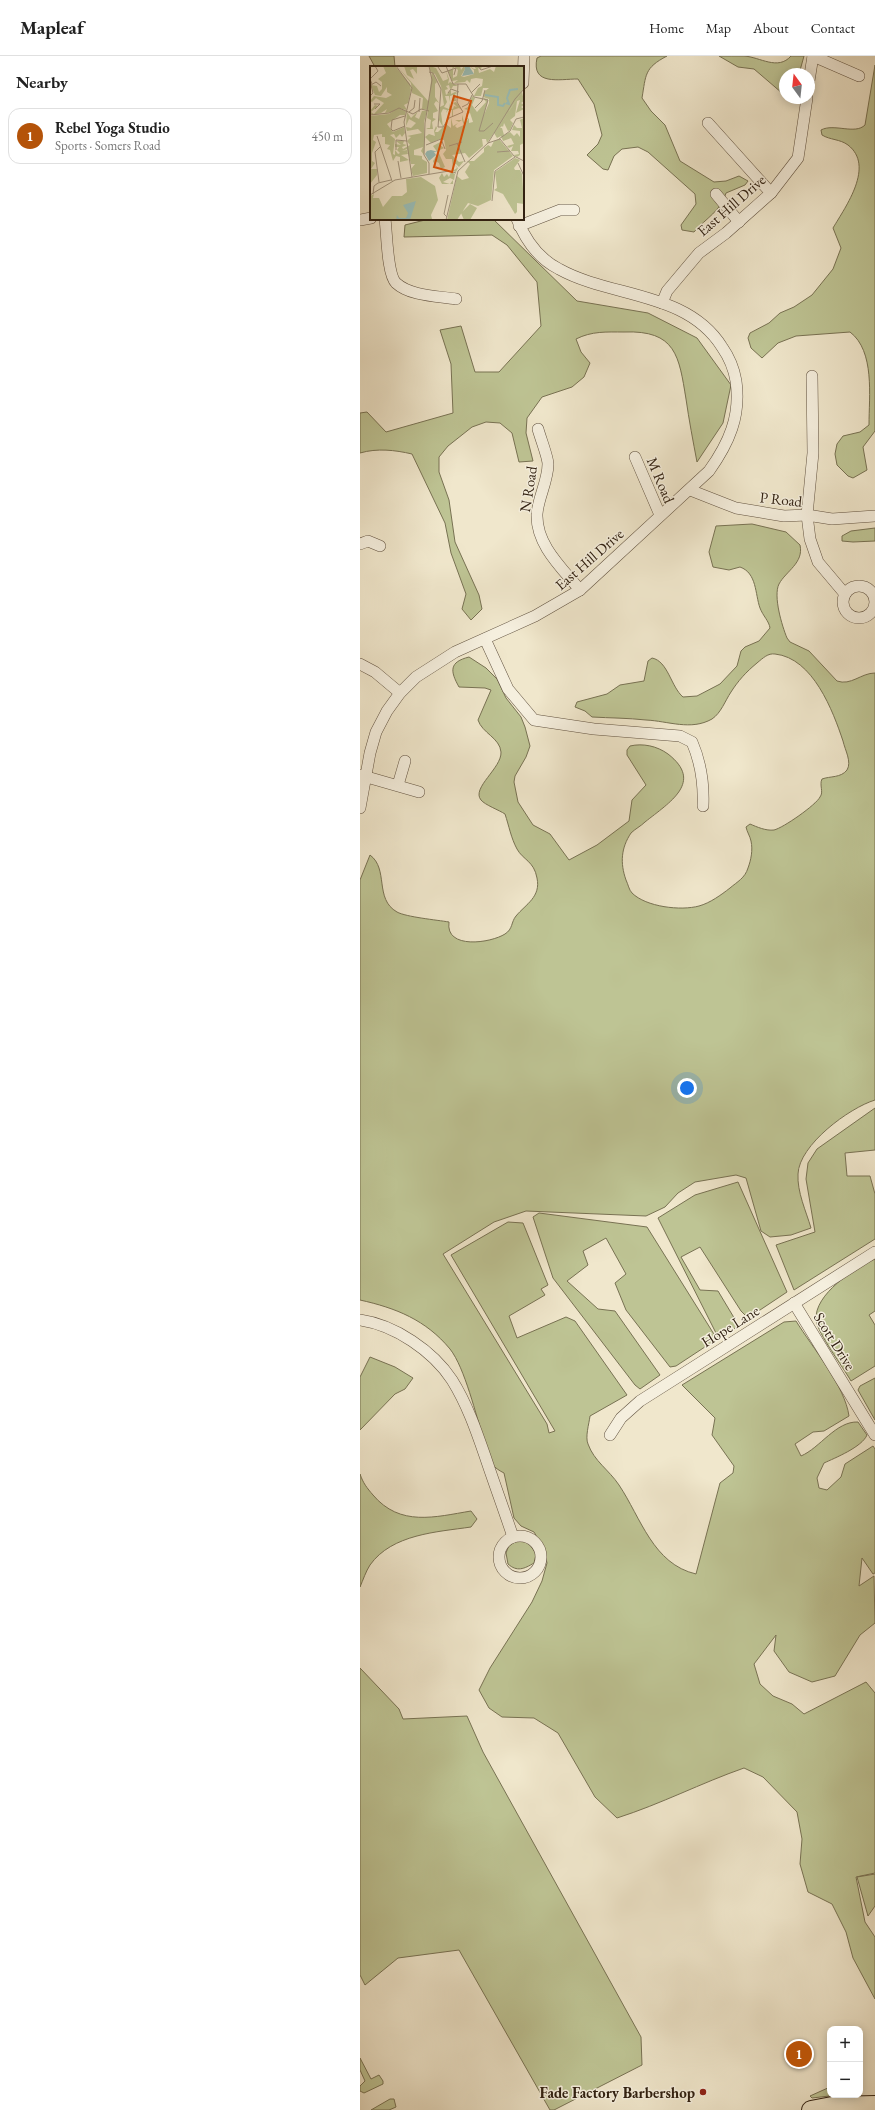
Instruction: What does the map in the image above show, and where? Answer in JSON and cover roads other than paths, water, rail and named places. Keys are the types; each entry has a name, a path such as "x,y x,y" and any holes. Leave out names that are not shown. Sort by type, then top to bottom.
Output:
{"main road":[{"path":"811,2110 848,2105 875,2105"}],"street":[{"path":"524,56 524,66"},
{"path":"811,68 813,56 859,76"},
{"name":"East Hill Drive","path":"662,303 667,291 699,253 739,222 771,193 798,158 806,104"},
{"path":"708,124 771,193"},
{"path":"716,194 739,222"},
{"name":"East Hill Drive","path":"360,808 363,777 376,732 387,711 400,693 416,677 434,664 455,652 541,613 580,590 660,515 690,490 722,453 731,434 737,408 738,395 735,376 729,357 706,327 693,317 662,303 582,279 559,269 542,258 530,244 518,223 560,210 574,210"},
{"path":"360,220 370,218"},
{"path":"385,220 390,271 395,282 406,289 419,293 456,298"},
{"path":"812,376 813,453 807,515 832,519 875,516"},
{"name":"N Road","path":"538,428 548,462 545,488 537,514 540,536 551,556 580,590"},
{"name":"M Road","path":"635,457 660,515"},
{"name":"P Road","path":"690,490 736,508 784,516 807,515 810,539 818,562 845,594"},
{"path":"360,544 368,541 380,546"},
{"path":"485,639 508,689 534,720 594,729 680,736 692,742 698,755 704,781 703,806"},
{"path":"360,664 375,672 400,693"},
{"path":"398,785 405,762"},
{"path":"363,777 398,785 419,792"},
{"name":"Hope Lane","path":"610,1435 621,1418 640,1401 875,1252"},
{"name":"Scott Drive","path":"794,1304 875,1435"},
{"path":"360,1320 394,1330 416,1344 438,1362 451,1379 463,1399 473,1423 513,1537"}],"place":[{"name":"Rebel Yoga Studio","path":"799,2054"},
{"name":"Fade Factory Barbershop","path":"703,2092"}]}
